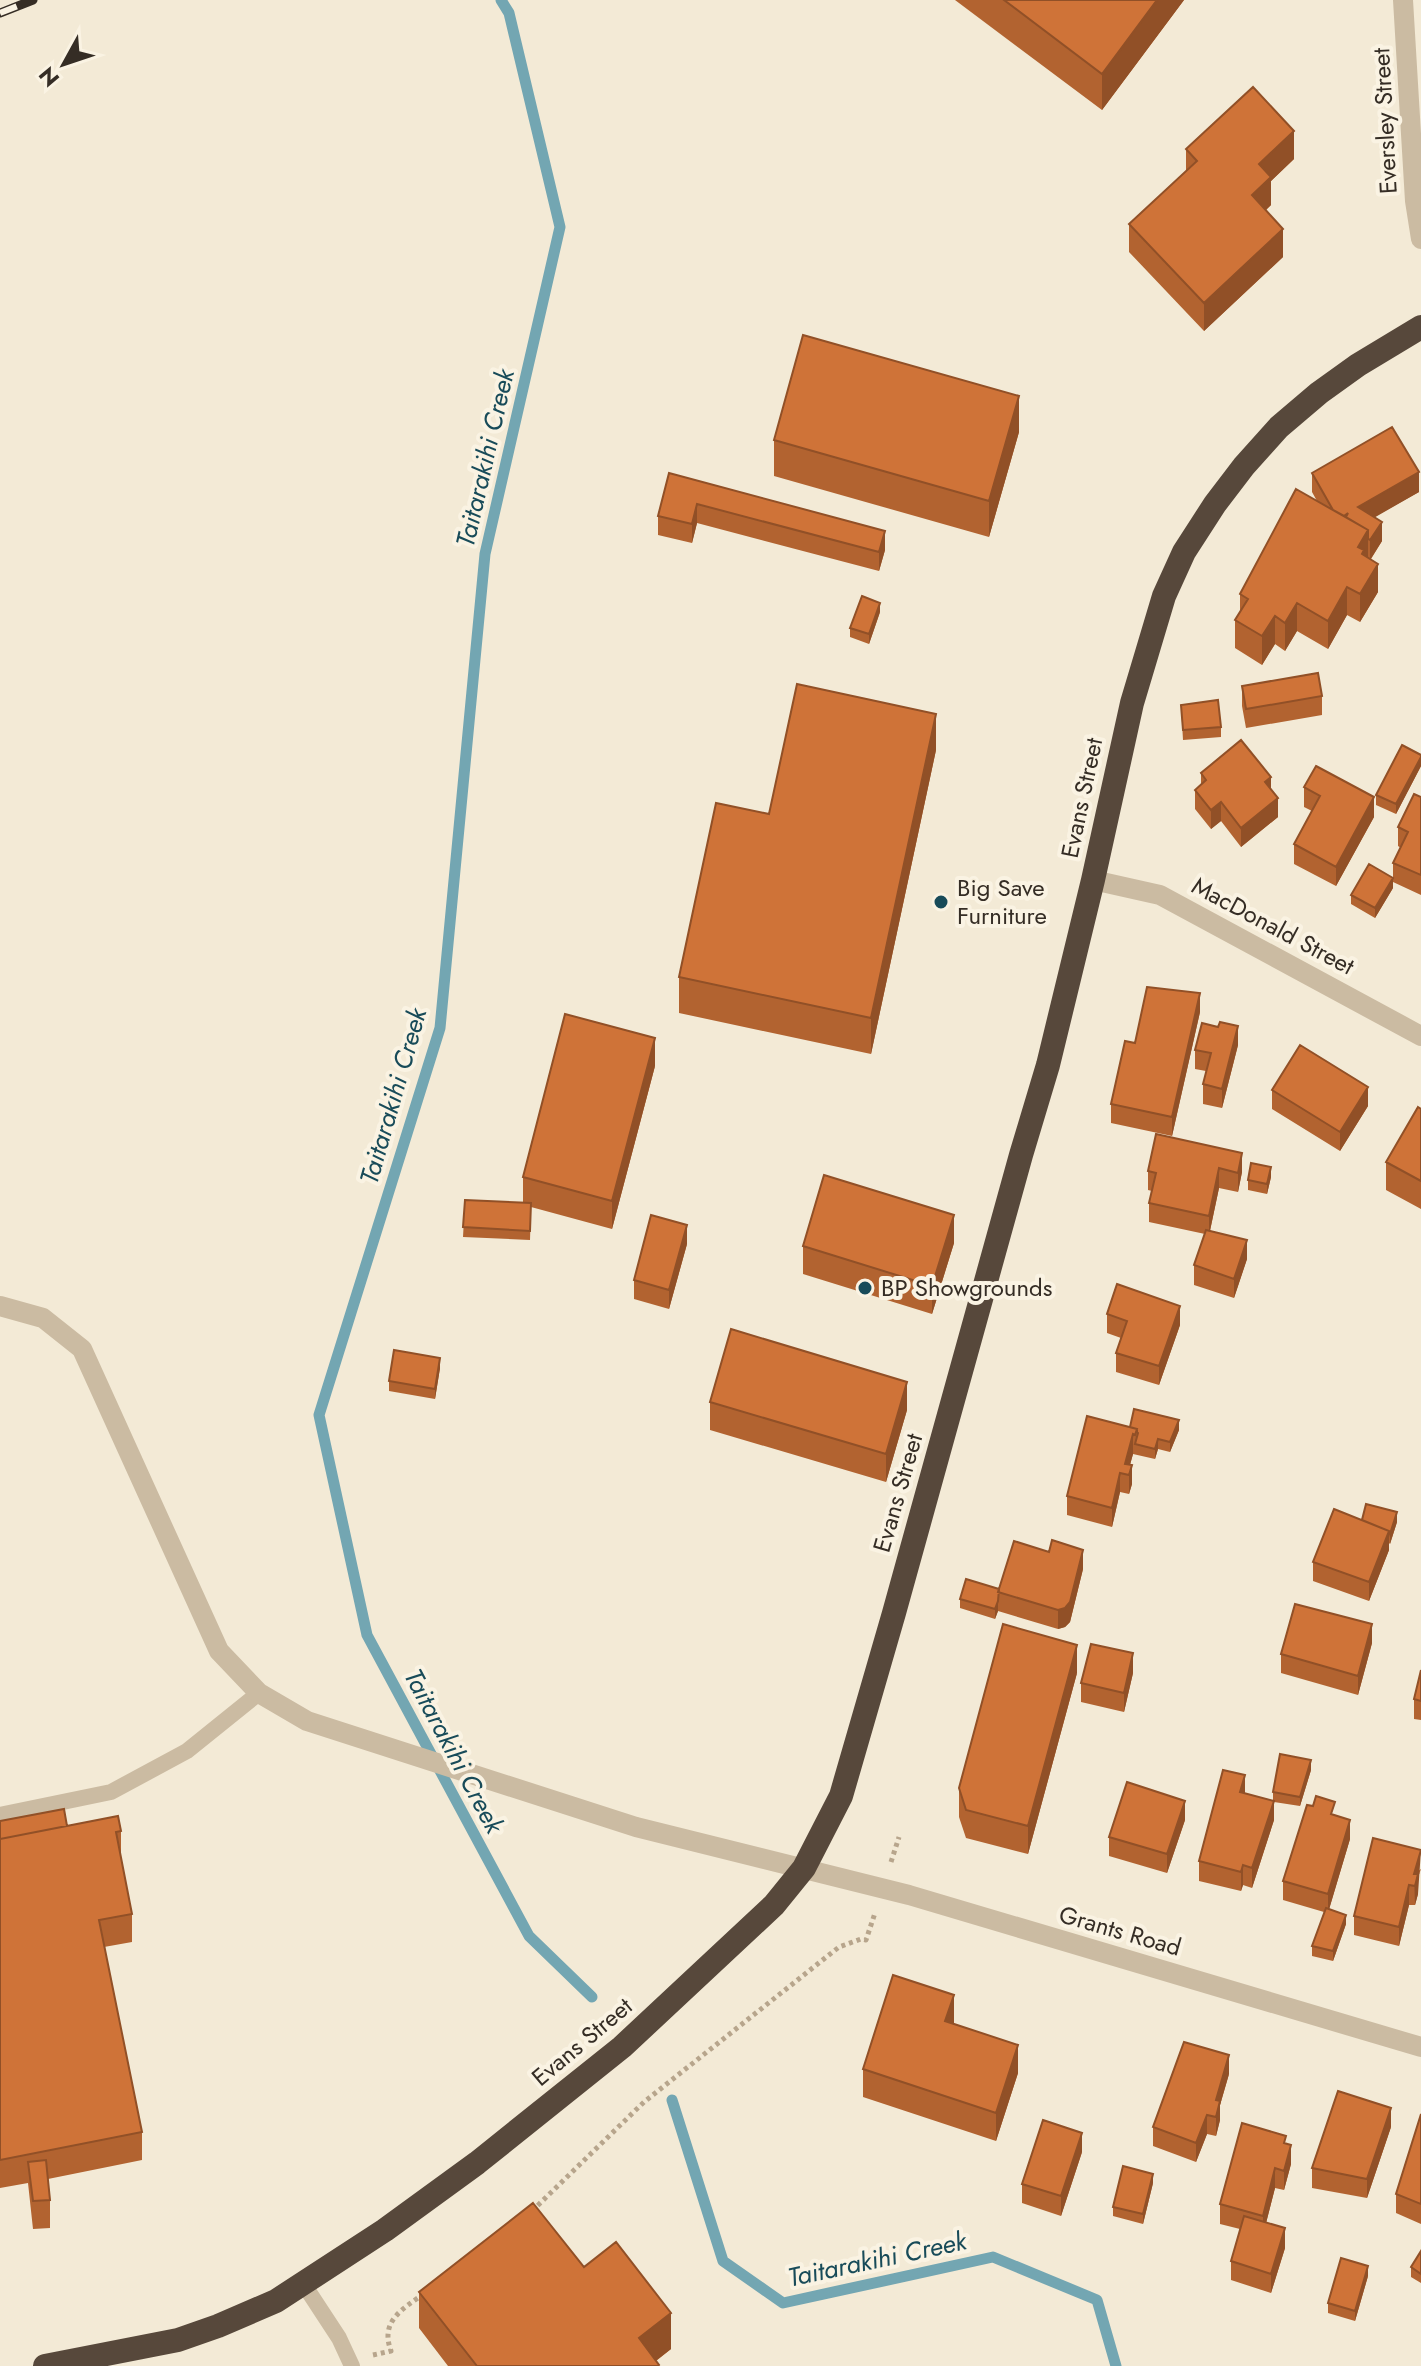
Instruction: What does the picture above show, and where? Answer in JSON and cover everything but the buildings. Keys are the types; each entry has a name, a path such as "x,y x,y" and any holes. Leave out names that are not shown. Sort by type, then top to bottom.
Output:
{"highway":[{"name":"Evans Street","path":"45,2366 178,2340 218,2326 276,2301 385,2230 477,2163 622,2047 774,1905 804,1868 844,1787 1048,1065 1132,703 1164,596 1184,552 1215,504 1279,427 1358,365 1421,327"}],"street":[{"name":"Eversley Street","path":"1403,0 1415,201 1421,239"},
{"name":"MacDonald Street","path":"1093,880 1142,889 1169,899 1421,1036"},
{"name":"Grants Road","path":"0,1306 43,1318 82,1349 219,1651 259,1693 307,1721 636,1827 909,1895 1421,2047"}],"lane":[{"path":"0,1815 111,1792 187,1751 259,1693"},
{"path":"303,2283 339,2338 352,2366"}],"path":[{"path":"526,2217 644,2102 839,1947 866,1940 870,1928"},
{"path":"385,2353 391,2351 386,2339 389,2327 399,2312 424,2293"}],"waterway":[{"name":"Taitarakihi Creek","path":"501,0 509,13 560,227 485,554 440,1028 319,1415 367,1635 529,1936 592,1997"},
{"name":"Taitarakihi Creek","path":"672,2100 723,2261 783,2303 993,2257 1097,2300 1116,2366"}],"railway":[{"path":"0,13 33,0"}],"place":[{"name":"Big Save Furniture","path":"941,902"},
{"name":"BP Showgrounds","path":"865,1288"}]}
